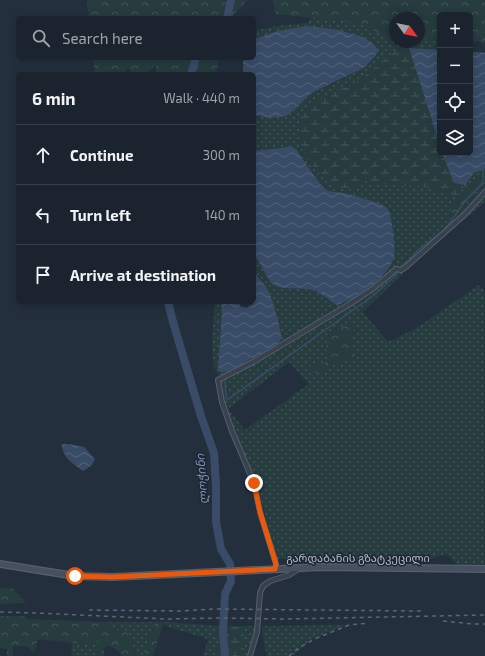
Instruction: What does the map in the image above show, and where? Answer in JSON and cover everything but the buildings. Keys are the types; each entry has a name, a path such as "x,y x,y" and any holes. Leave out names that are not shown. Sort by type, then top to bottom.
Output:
{"main road":[{"name":"გარდაბანის გზატკეცილი","path":"0,564 75,576 113,577 321,566 485,569"}],"street":[{"path":"275,569 276,564 260,512 254,483 232,431 222,402 218,380 253,362 348,305 372,290 396,269 401,270 407,266 454,224 485,192"},
{"path":"250,656 257,632 260,593 263,586 270,581 289,575 300,568"}],"green space":[{"path":"87,0 247,0 233,16 89,16"},
{"path":"272,0 485,0 485,42 473,41 473,12 437,12 437,40 425,39 425,12 389,12 389,39 361,23 276,14"},
{"path":"312,18 361,23 389,39 389,48 398,48 355,84 329,93 298,142 319,175 376,183 421,186 437,190 449,197 458,194 474,173 485,169 485,175 473,181 460,199 450,218 459,216 468,203 485,186 485,202 424,253 363,312 388,342 415,329 479,285 485,292 485,566 459,565 447,555 442,555 422,562 325,562 305,564 296,558 279,559 277,561 257,484 225,406 220,384 223,380 222,376 218,375 215,369 212,350 215,304 221,304 222,312 218,369 220,372 281,332 269,292 256,275 256,257 271,283 283,288 308,289 316,291 329,300 395,249 389,211 335,192 328,191 322,186 290,146 256,151 256,115 271,118 286,116 310,94 345,78 256,38 256,31 276,26 307,23","holes":["354,328 352,342 356,355 316,373 309,369 311,365 319,363 323,365 329,357 326,348","289,362 309,384 245,430 228,409"]},
{"path":"425,39 437,40 437,50 398,48 425,48"},
{"path":"398,48 409,48 437,137 437,156 443,156 454,183 465,185 458,194 449,197 437,190 421,186 406,186 366,181 359,189 344,189 330,184 319,175 298,142 299,129 303,114 314,103 329,93 355,84"},
{"path":"93,60 219,60 216,72 155,72 157,69 155,65 148,72 131,72 128,68 125,72 95,72"},
{"path":"485,175 485,186 468,203 459,216 450,219 449,213 452,206 474,180"},
{"path":"351,324 355,328 352,342 356,355 349,360 335,364 316,373 309,369 311,365 319,363 323,365 329,357 326,348 327,339 341,327"},
{"path":"0,588 12,588 26,603 0,604"},
{"path":"0,616 26,616 27,619 102,622 116,630 126,630 130,642 136,651 135,656 122,656 115,649 106,645 104,656 95,656 99,647 98,641 93,641 88,644 38,639 34,653 27,646 13,646 13,656 7,656 7,649 0,648"},
{"path":"102,622 155,622 142,656 135,656 136,651 130,642 126,630 116,630"},
{"path":"155,622 165,622 153,656 142,656"},
{"path":"165,622 218,626 215,639 218,653 217,656 203,656 208,639 163,625"},
{"path":"347,625 314,638 292,656 267,656 262,626"},
{"path":"218,626 244,626 243,656 217,656 218,653 215,639"},
{"path":"244,626 255,626 255,634 247,656 243,656"},
{"path":"98,641 99,647 95,656 71,656 72,643 86,643"}],"water":[{"path":"308,26 339,30 363,37 379,50 365,67 310,94 286,116 271,118 256,115 256,72 243,72 243,60 256,60 256,38 278,31"},
{"path":"409,48 437,50 437,137"},
{"path":"473,52 482,52 485,53 485,169 474,173 465,185 454,183 443,156 473,156"},
{"path":"290,146 296,149 322,186 328,191 349,194 381,204 389,211 394,247 394,257 391,264 379,279 362,293 337,305 316,291 276,286 271,283 256,257 256,151"},
{"path":"256,274 269,292 279,323 281,339 276,345 232,370 220,372 218,369 221,304 239,304 240,306 246,308 256,304"},
{"path":"62,444 84,447 95,459 92,465 83,471 66,457"}],"waterway":[{"name":"ლოჭინი","path":"227,16 231,0"},
{"name":"ლოჭინი","path":"192,72 195,60"},
{"path":"401,266 419,249 444,230 465,201 481,185 483,180 483,170"},
{"path":"225,380 227,400 374,295 396,275 397,272"},
{"name":"ლოჭინი","path":"168,304 201,416 214,453 216,522 221,549 230,564 231,581 225,594 223,632 225,656"}],"railway":[{"path":"89,610 183,611 214,609 421,611"},
{"path":"0,612 166,619 285,619 485,615"},
{"path":"443,621 485,624"},
{"path":"289,656 300,647 317,638 349,625 369,623"}],"route":[{"path":"75,576 113,577 275,569 276,564 260,512 254,483"}]}
